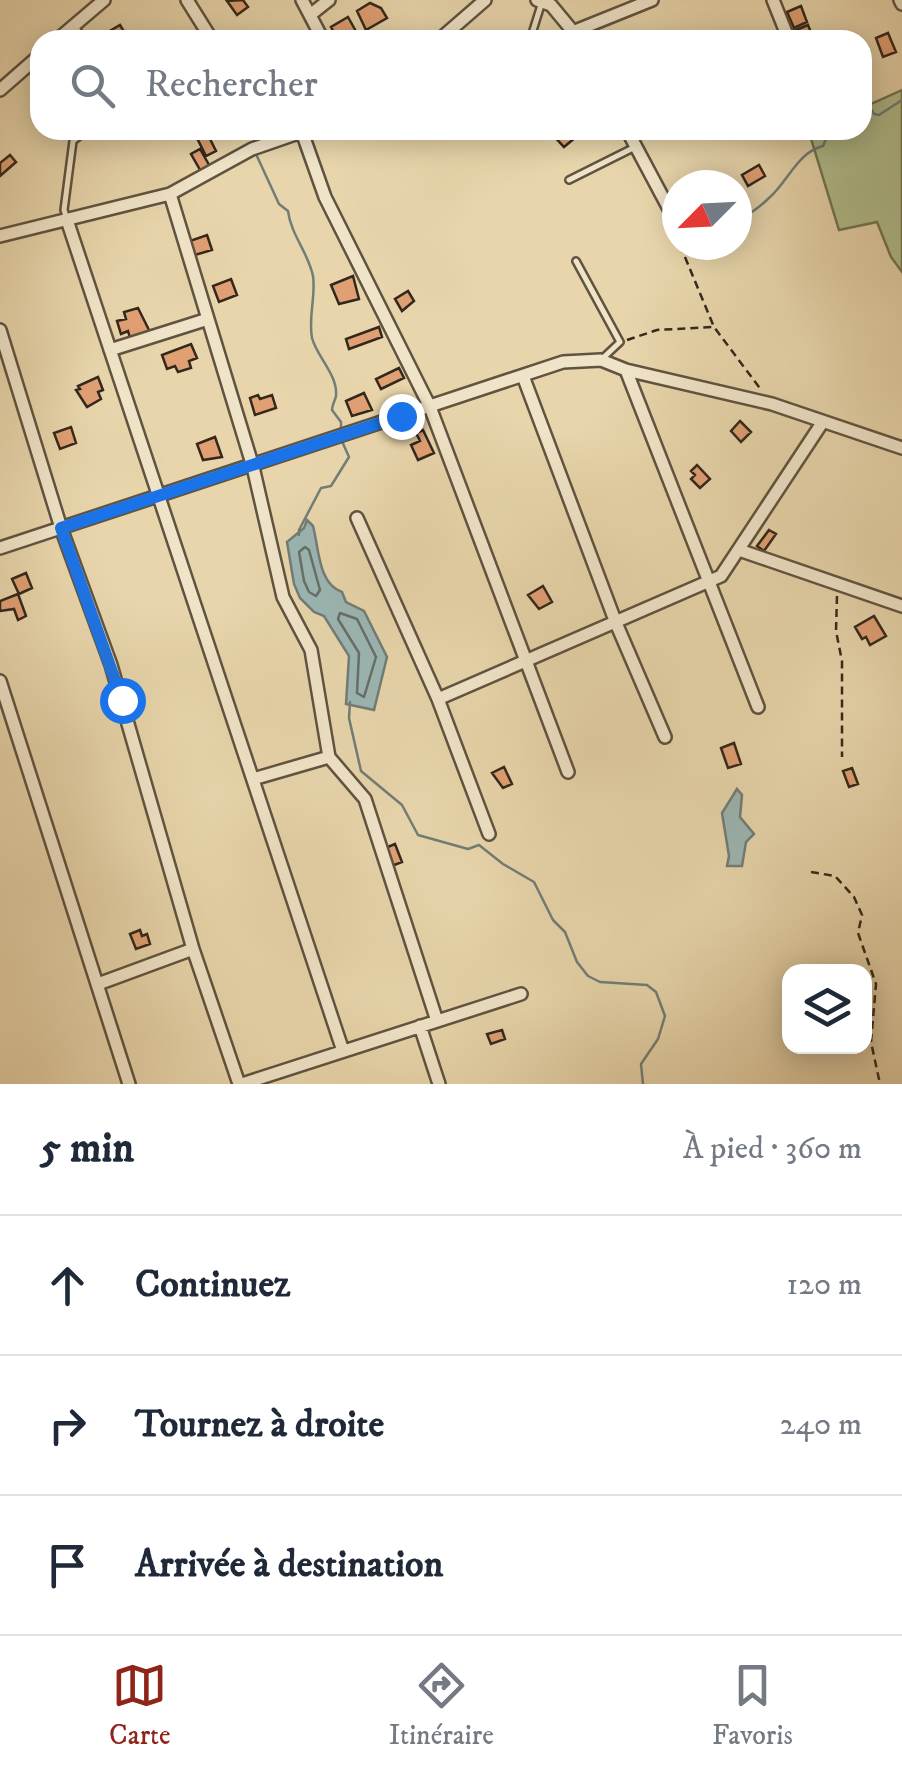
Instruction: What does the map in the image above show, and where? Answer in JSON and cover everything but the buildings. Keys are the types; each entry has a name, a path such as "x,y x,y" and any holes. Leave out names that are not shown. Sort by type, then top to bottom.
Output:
{"street":[{"path":"82,0 89,12"},
{"path":"69,30 104,0"},
{"path":"187,0 206,30"},
{"path":"302,0 318,30"},
{"path":"310,15 329,0"},
{"path":"450,30 485,0"},
{"path":"589,30 652,0"},
{"path":"774,0 785,30"},
{"path":"540,1 550,4 573,30"},
{"path":"0,90 30,64"},
{"path":"0,236 170,194 254,148 278,140"},
{"path":"308,140 324,198 430,406 568,772"},
{"path":"633,140 662,195"},
{"path":"170,194 253,467 282,598 311,650 329,757 365,798 437,1021"},
{"path":"67,220 343,1051"},
{"path":"110,350 208,320"},
{"path":"0,330 61,528 111,664 194,949 240,1084 521,994"},
{"path":"0,548 562,362 601,360 626,370 772,404 902,448"},
{"path":"626,370 758,707"},
{"path":"523,376 616,623 665,737"},
{"path":"438,699 722,576 822,423"},
{"path":"356,518 438,699 489,834"},
{"path":"738,550 902,606"},
{"path":"0,681 5,714 129,1084"},
{"path":"252,779 329,757"},
{"path":"98,984 194,949"},
{"path":"420,1026 438,1084"}],"lane":[{"path":"533,30 540,1"},
{"path":"67,220 64,210 73,140"},
{"path":"569,180 636,146"},
{"path":"576,261 620,342 601,360"}],"path":[{"path":"686,260 714,326 772,404"},
{"path":"620,342 658,330 714,326"},
{"path":"838,584 842,757"},
{"path":"811,872 834,876 854,897 862,916 858,934 876,984 871,1042 880,1084"}],"green space":[{"path":"902,90 902,272 891,257 877,222 839,230 811,140 872,140 872,104"}],"water":[{"path":"307,520 313,526 328,581 342,592 346,602 364,611 387,657 374,710 346,704 349,656 324,616 300,598 294,584 287,542 304,528"},
{"path":"737,789 742,795 740,817 754,834 746,842 742,866 727,866 722,813"}],"waterway":[{"path":"872,111 879,115 902,100"},
{"path":"253,142 257,140"},
{"path":"752,212 826,140"},
{"path":"256,154 279,204 288,211 311,267 312,338 334,381 336,396 332,410 341,422 341,431"},
{"path":"299,535 321,488 331,486 349,457 341,439"},
{"path":"350,702 349,718 361,771 402,805 418,835 468,849 479,845 534,882 588,976 600,982 647,985 656,992 665,1016 658,1039 641,1064 643,1084"}],"route":[{"path":"122,700 61,528 401,416"}]}
